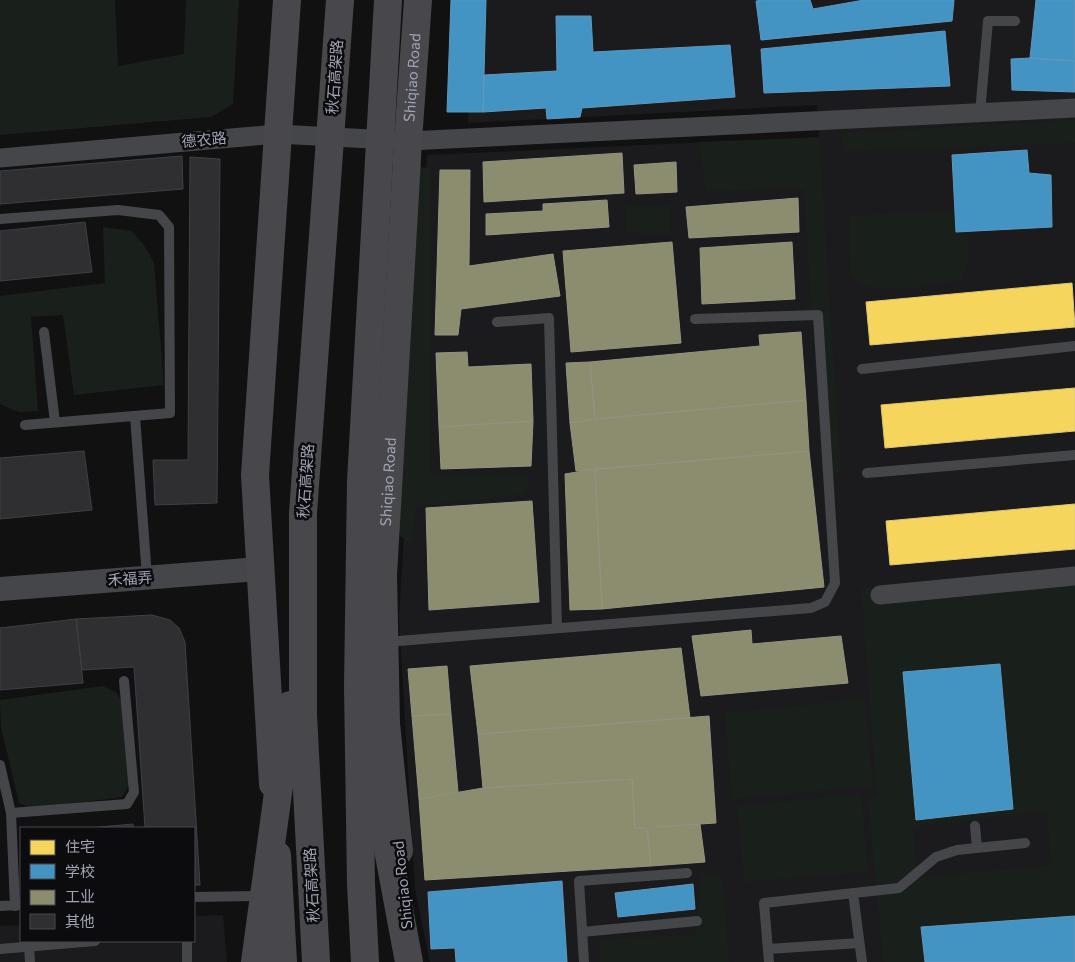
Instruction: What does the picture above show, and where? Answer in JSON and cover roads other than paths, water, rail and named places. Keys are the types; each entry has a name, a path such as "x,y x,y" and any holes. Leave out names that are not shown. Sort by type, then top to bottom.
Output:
{"main road":[{"path":"283,962 255,475 287,0"},
{"name":"秋石高架路","path":"316,962 303,715 303,513 340,0"},
{"path":"365,962 361,884 358,687 361,481 388,0"},
{"name":"Shiqiao Road","path":"409,962 386,724 383,575 418,0"},
{"path":"255,962 302,617"},
{"path":"358,687 409,962"}],"street":[{"name":"德农路","path":"0,158 278,134 408,142 1075,108"},
{"name":"禾福弄","path":"0,589 260,569"},
{"path":"880,594 1075,576"}],"lane":[{"path":"980,113 988,21 1015,21"},
{"path":"0,219 118,210 159,215 169,227 170,413 25,425"},
{"path":"385,642 811,608 824,602 835,583 818,315 695,319"},
{"path":"497,322 549,318 557,628"},
{"path":"44,332 55,422"},
{"path":"862,369 1075,346"},
{"path":"134,416 147,577"},
{"path":"867,473 1075,455"},
{"path":"11,813 127,804 134,792 124,681"},
{"path":"0,765 11,813 18,906 0,906"},
{"path":"975,826 977,848"},
{"path":"769,962 764,903 899,888 936,857 956,850 1025,843"},
{"path":"584,962 579,881 687,873"},
{"path":"853,893 862,962"},
{"path":"195,897 279,897"},
{"path":"582,932 697,921"},
{"path":"0,949 82,942"},
{"path":"187,942 187,962"},
{"path":"768,949 859,943"},
{"path":"29,946 30,962"}]}
